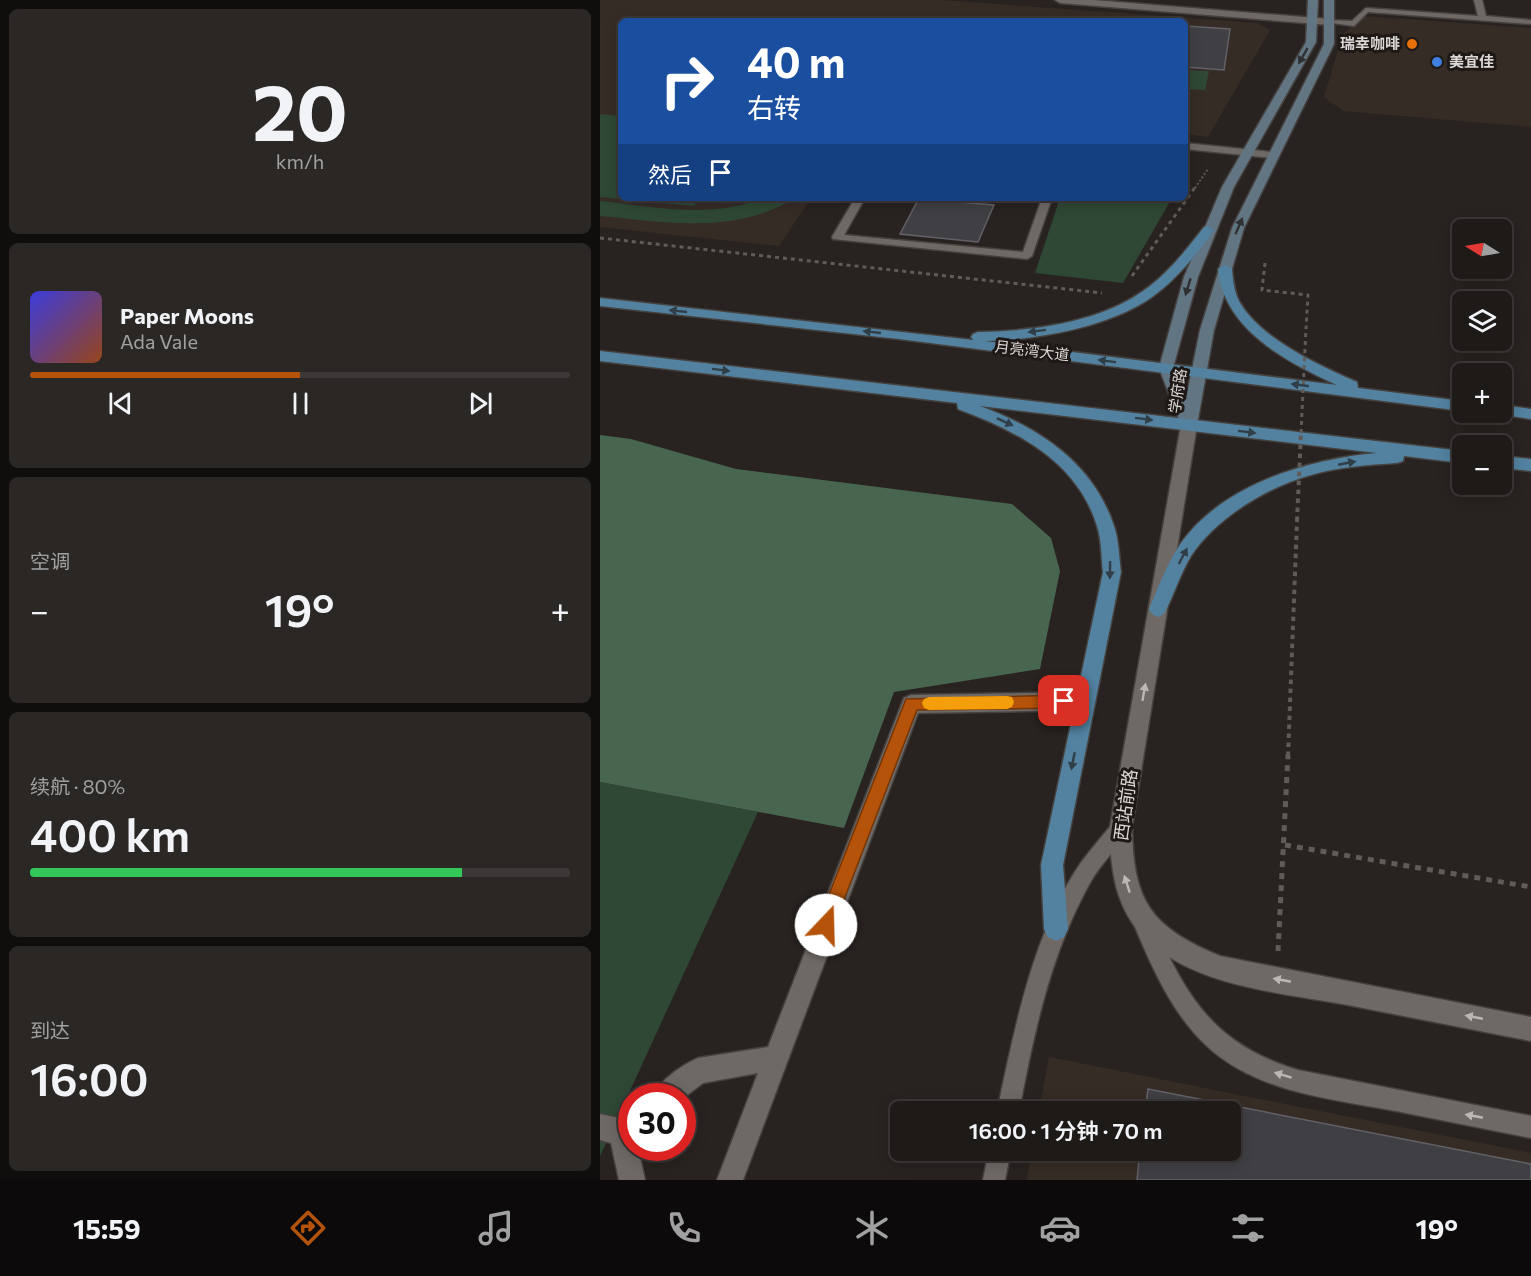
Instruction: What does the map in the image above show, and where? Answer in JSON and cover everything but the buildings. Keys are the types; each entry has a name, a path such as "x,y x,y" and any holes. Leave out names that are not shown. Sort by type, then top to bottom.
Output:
{"main road":[{"name":"学府路","path":"1189,425 1166,368 1188,287 1228,187 1311,42 1313,0"},
{"name":"学府路","path":"1189,425 1197,372 1238,228 1329,44 1329,0"},
{"path":"899,335 982,337 1045,330 1101,316 1146,296 1180,266 1209,231"},
{"path":"1225,269 1227,290 1235,306 1271,340 1328,376 1388,397"},
{"name":"月亮湾大道","path":"600,302 899,335 1452,405"},
{"path":"600,356 1452,456"},
{"path":"930,394 987,414 1035,436 1068,462 1089,488 1107,527 1112,572 1052,865 1056,929"},
{"path":"1512,411 1531,414"},
{"path":"1158,609 1186,549 1215,518 1252,494 1306,470 1361,460 1440,454"},
{"path":"1512,463 1531,465"}],"street":[{"path":"1060,0 1329,22"},
{"name":"西站前路","path":"1189,425 1121,827 1120,858 1127,888 1140,916 1160,939 1188,956 1220,968 1531,1029"},
{"path":"730,1180 912,704 1085,701"},
{"path":"683,1083 698,1071 775,1058"},
{"path":"627,1161 632,1180"}],"lane":[{"path":"1329,22 1354,24 1366,10 1366,0"},
{"path":"1478,0 1482,18"},
{"path":"1366,10 1531,22"},
{"path":"1188,146 1273,155"},
{"path":"859,201 837,237 1027,256 1046,201"},
{"path":"1010,1101 1026,1022 1056,929 1086,872 1121,827"},
{"path":"1140,916 1165,976 1186,1008 1218,1042 1258,1068 1303,1082 1531,1127"},
{"path":"994,1180 998,1161"}],"path":[{"path":"1188,197 1221,150"},
{"path":"1126,285 1185,201"},
{"path":"600,238 1107,293"},
{"path":"1265,263 1262,290 1308,296 1285,846 1277,979"},
{"path":"1285,846 1531,886"}],"shaded area":[{"path":"600,0 941,0 1257,23 1270,30 1208,137 1188,134 1188,18 618,18 618,201 809,201 779,246 600,227"},
{"path":"1362,16 1531,28 1531,127 1343,111 1324,97 1343,34"},
{"path":"1049,1057 1531,1153 1531,1180 1027,1180 1030,1161 1241,1161 1241,1101 1041,1101"}],"green space":[{"path":"1188,70 1209,71 1205,90 1188,89"},
{"path":"600,114 618,116 618,199 600,197"},
{"path":"600,201 683,210 724,208 754,201 789,201 772,210 724,222 675,223 600,216"},
{"path":"642,201 698,201 694,206"},
{"path":"1059,201 1170,201 1123,283 1035,273"},
{"path":"600,435 631,439 736,469 1012,504 1051,538 1060,571 1040,669 894,692 844,828 600,782"},
{"path":"600,782 758,812 634,1083 618,1083 618,1117 600,1156"}],"slow traffic":[{"path":"929,703 1007,702"}],"place":[{"name":"瑞幸咖啡","path":"1412,44"},
{"name":"美宜佳","path":"1437,62"}],"route":[{"path":"826,925 912,704 1064,701"}]}
